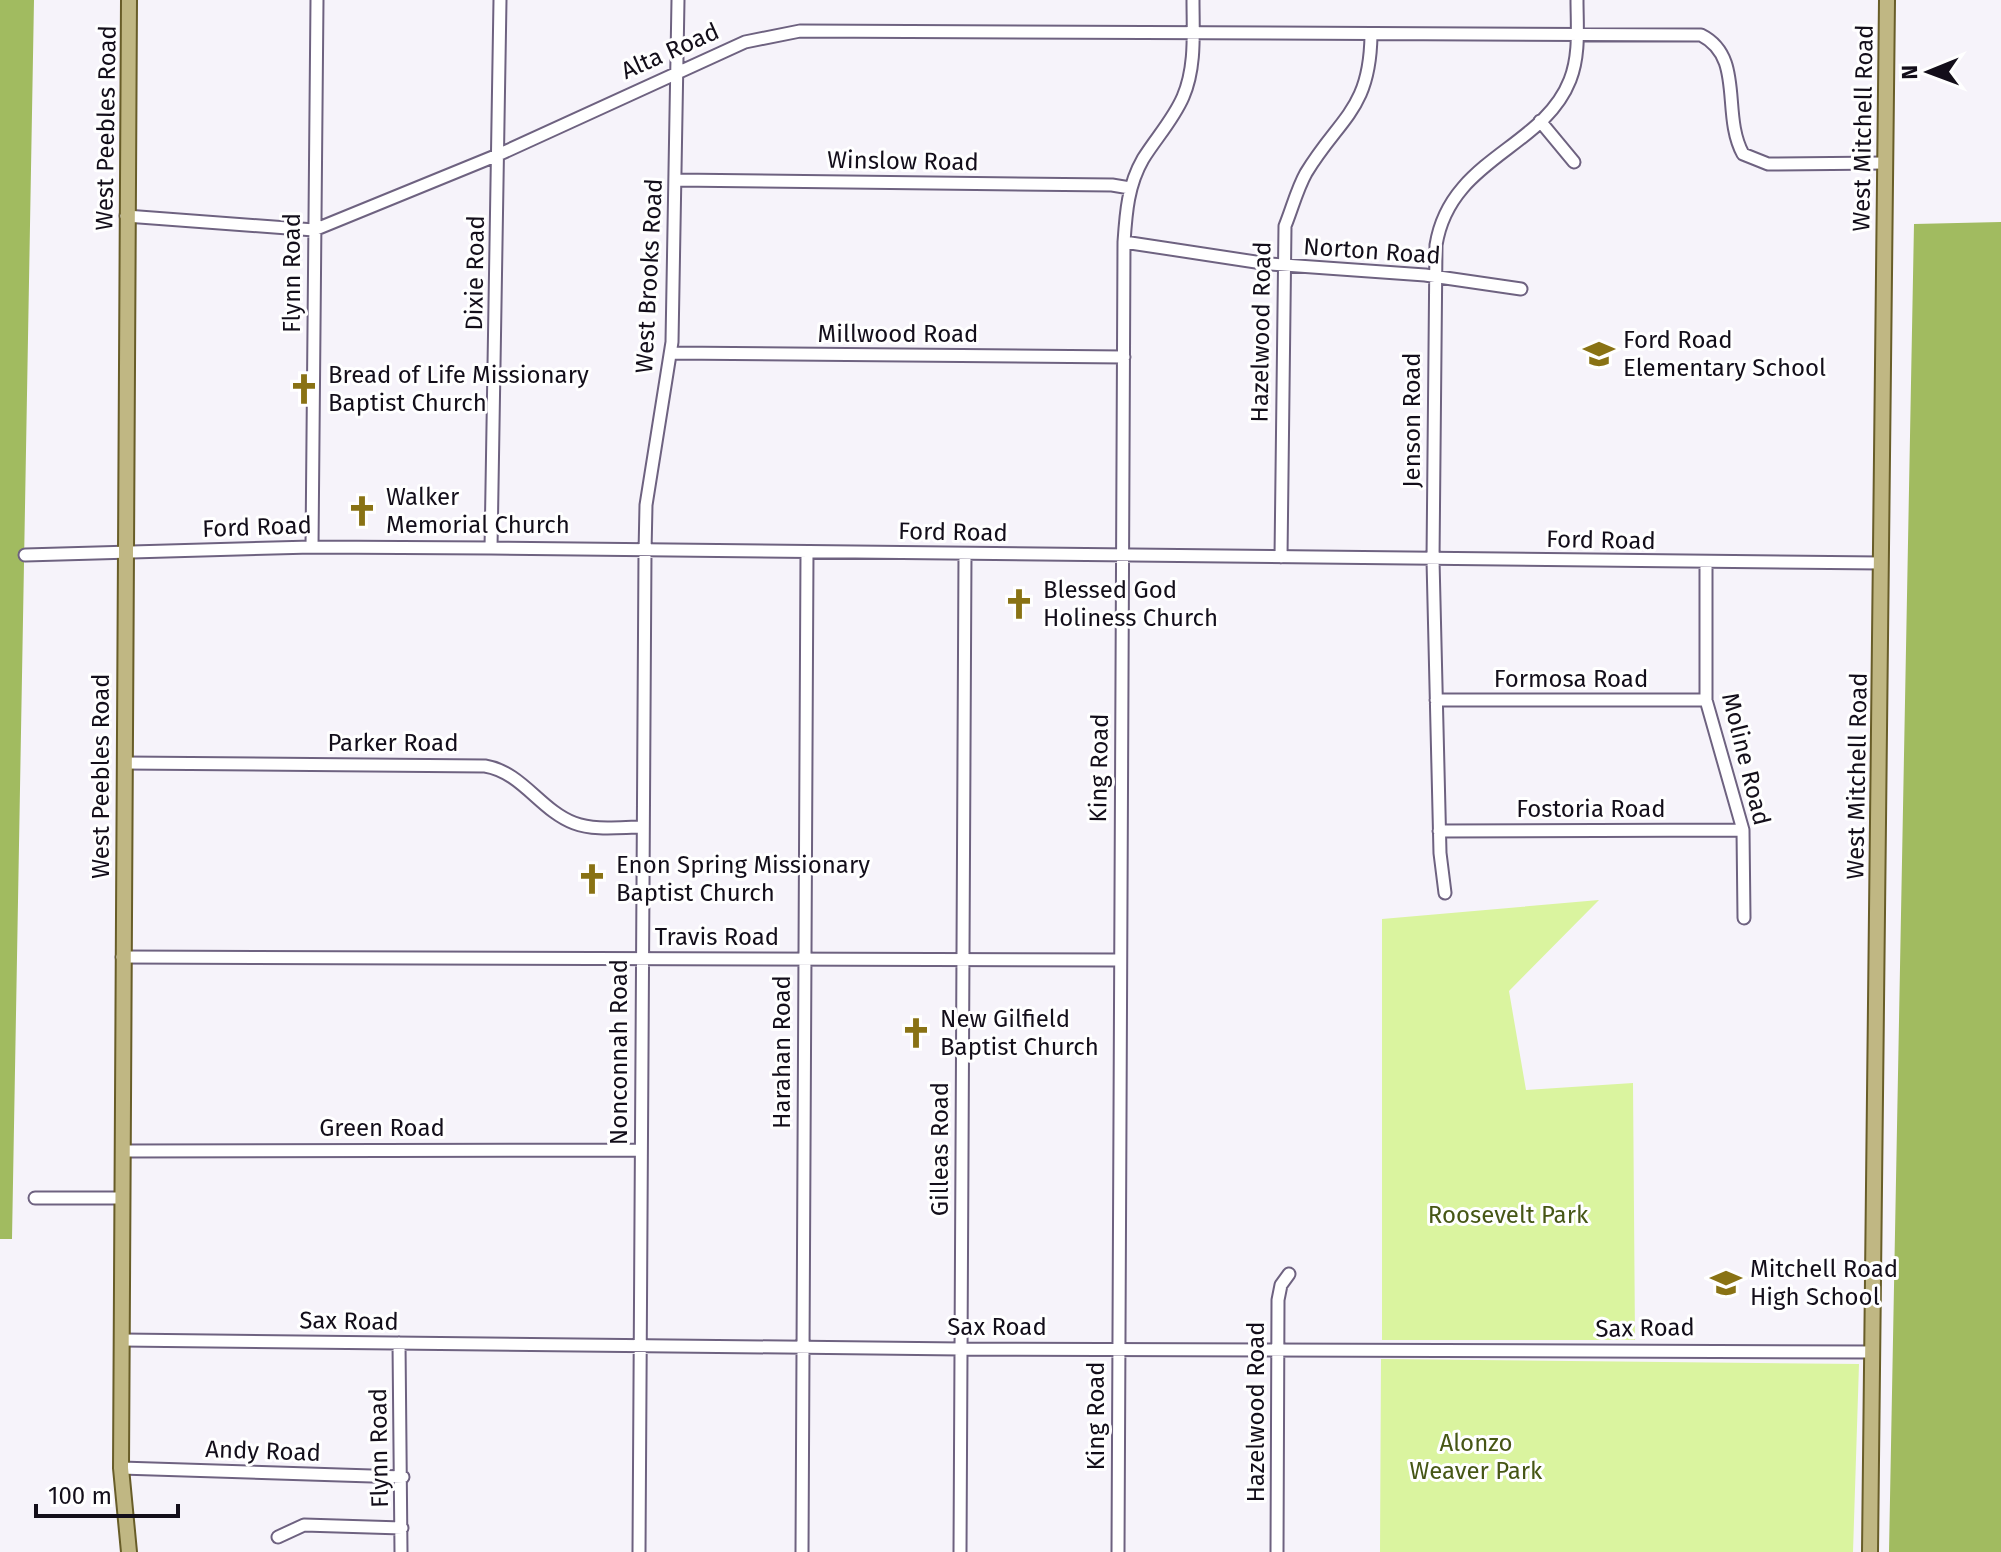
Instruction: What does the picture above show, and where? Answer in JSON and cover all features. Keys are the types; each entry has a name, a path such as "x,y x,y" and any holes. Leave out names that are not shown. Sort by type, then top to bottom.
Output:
{"main road":[{"name":"West Peebles Road","path":"129,0 121,1468 129,1552"},
{"name":"West Mitchell Road","path":"1870,1552 1887,0"}],"street":[{"name":"Flynn Road","path":"312,547 317,0"},
{"name":"Dixie Road","path":"491,548 500,154 500,0"},
{"name":"West Brooks Road","path":"645,552 650,477 671,353 678,0"},
{"name":"King Road","path":"1118,1552 1124,242 1130,188 1143,159 1184,95 1192,63 1193,0"},
{"name":"Jenson Road","path":"1445,893 1439,831 1433,560 1438,238 1452,201 1471,178 1540,121 1570,82 1577,36 1577,0"},
{"name":"Alta Road","path":"126,216 314,230 500,154 745,42 800,31 1701,35 1715,42 1726,59 1732,134 1743,154 1768,164 1885,163"},
{"name":"Hazelwood Road","path":"1281,557 1285,226 1304,175 1346,123 1361,95 1369,68 1371,35"},
{"path":"1540,121 1574,162"},
{"name":"Winslow Road","path":"676,180 1104,185 1130,188"},
{"name":"Norton Road","path":"1124,242 1283,266 1435,277 1521,289"},
{"name":"Millwood Road","path":"671,353 1124,357"},
{"name":"Ford Road","path":"25,555 312,547 1881,563"},
{"name":"Nonconnah Road","path":"639,1552 645,552"},
{"name":"Harahan Road","path":"802,1552 807,552"},
{"name":"Gilleas Road","path":"960,1552 965,554"},
{"name":"Moline Road","path":"1706,563 1706,700 1743,830 1744,918"},
{"name":"Formosa Road","path":"1436,700 1706,700"},
{"name":"Parker Road","path":"124,763 485,766 507,772 551,810 572,823 590,827 643,827"},
{"name":"Fostoria Road","path":"1439,831 1743,830"},
{"name":"Travis Road","path":"122,957 1119,960"},
{"name":"Green Road","path":"124,1151 640,1150"},
{"path":"35,1198 123,1198"},
{"name":"Hazelwood Road","path":"1277,1552 1279,1292 1289,1274"},
{"name":"Sax Road","path":"122,1340 641,1347 1873,1352"},
{"name":"Flynn Road","path":"399,1343 403,1477 401,1552"},
{"name":"Andy Road","path":"121,1468 403,1477"},
{"path":"278,1537 304,1525 402,1528"}],"green space":[{"path":"0,0 34,0 12,1239 0,1239"},
{"path":"2001,222 2001,1552 1889,1552 1914,224"},
{"name":"Roosevelt Park","path":"1599,900 1509,991 1526,1090 1633,1083 1635,1340 1382,1340 1382,919"},
{"name":"Alonzo Weaver Park","path":"1381,1359 1859,1364 1853,1552 1380,1552"}],"place":[{"name":"Ford Road Elementary School","path":"1599,354"},
{"name":"Bread of Life Missionary Baptist Church","path":"304,389"},
{"name":"Walker Memorial Church","path":"362,511"},
{"name":"Blessed God Holiness Church","path":"1019,604"},
{"name":"Enon Spring Missionary Baptist Church","path":"592,879"},
{"name":"New Gilfield Baptist Church","path":"916,1033"},
{"name":"Mitchell Road High School","path":"1726,1283"}]}
